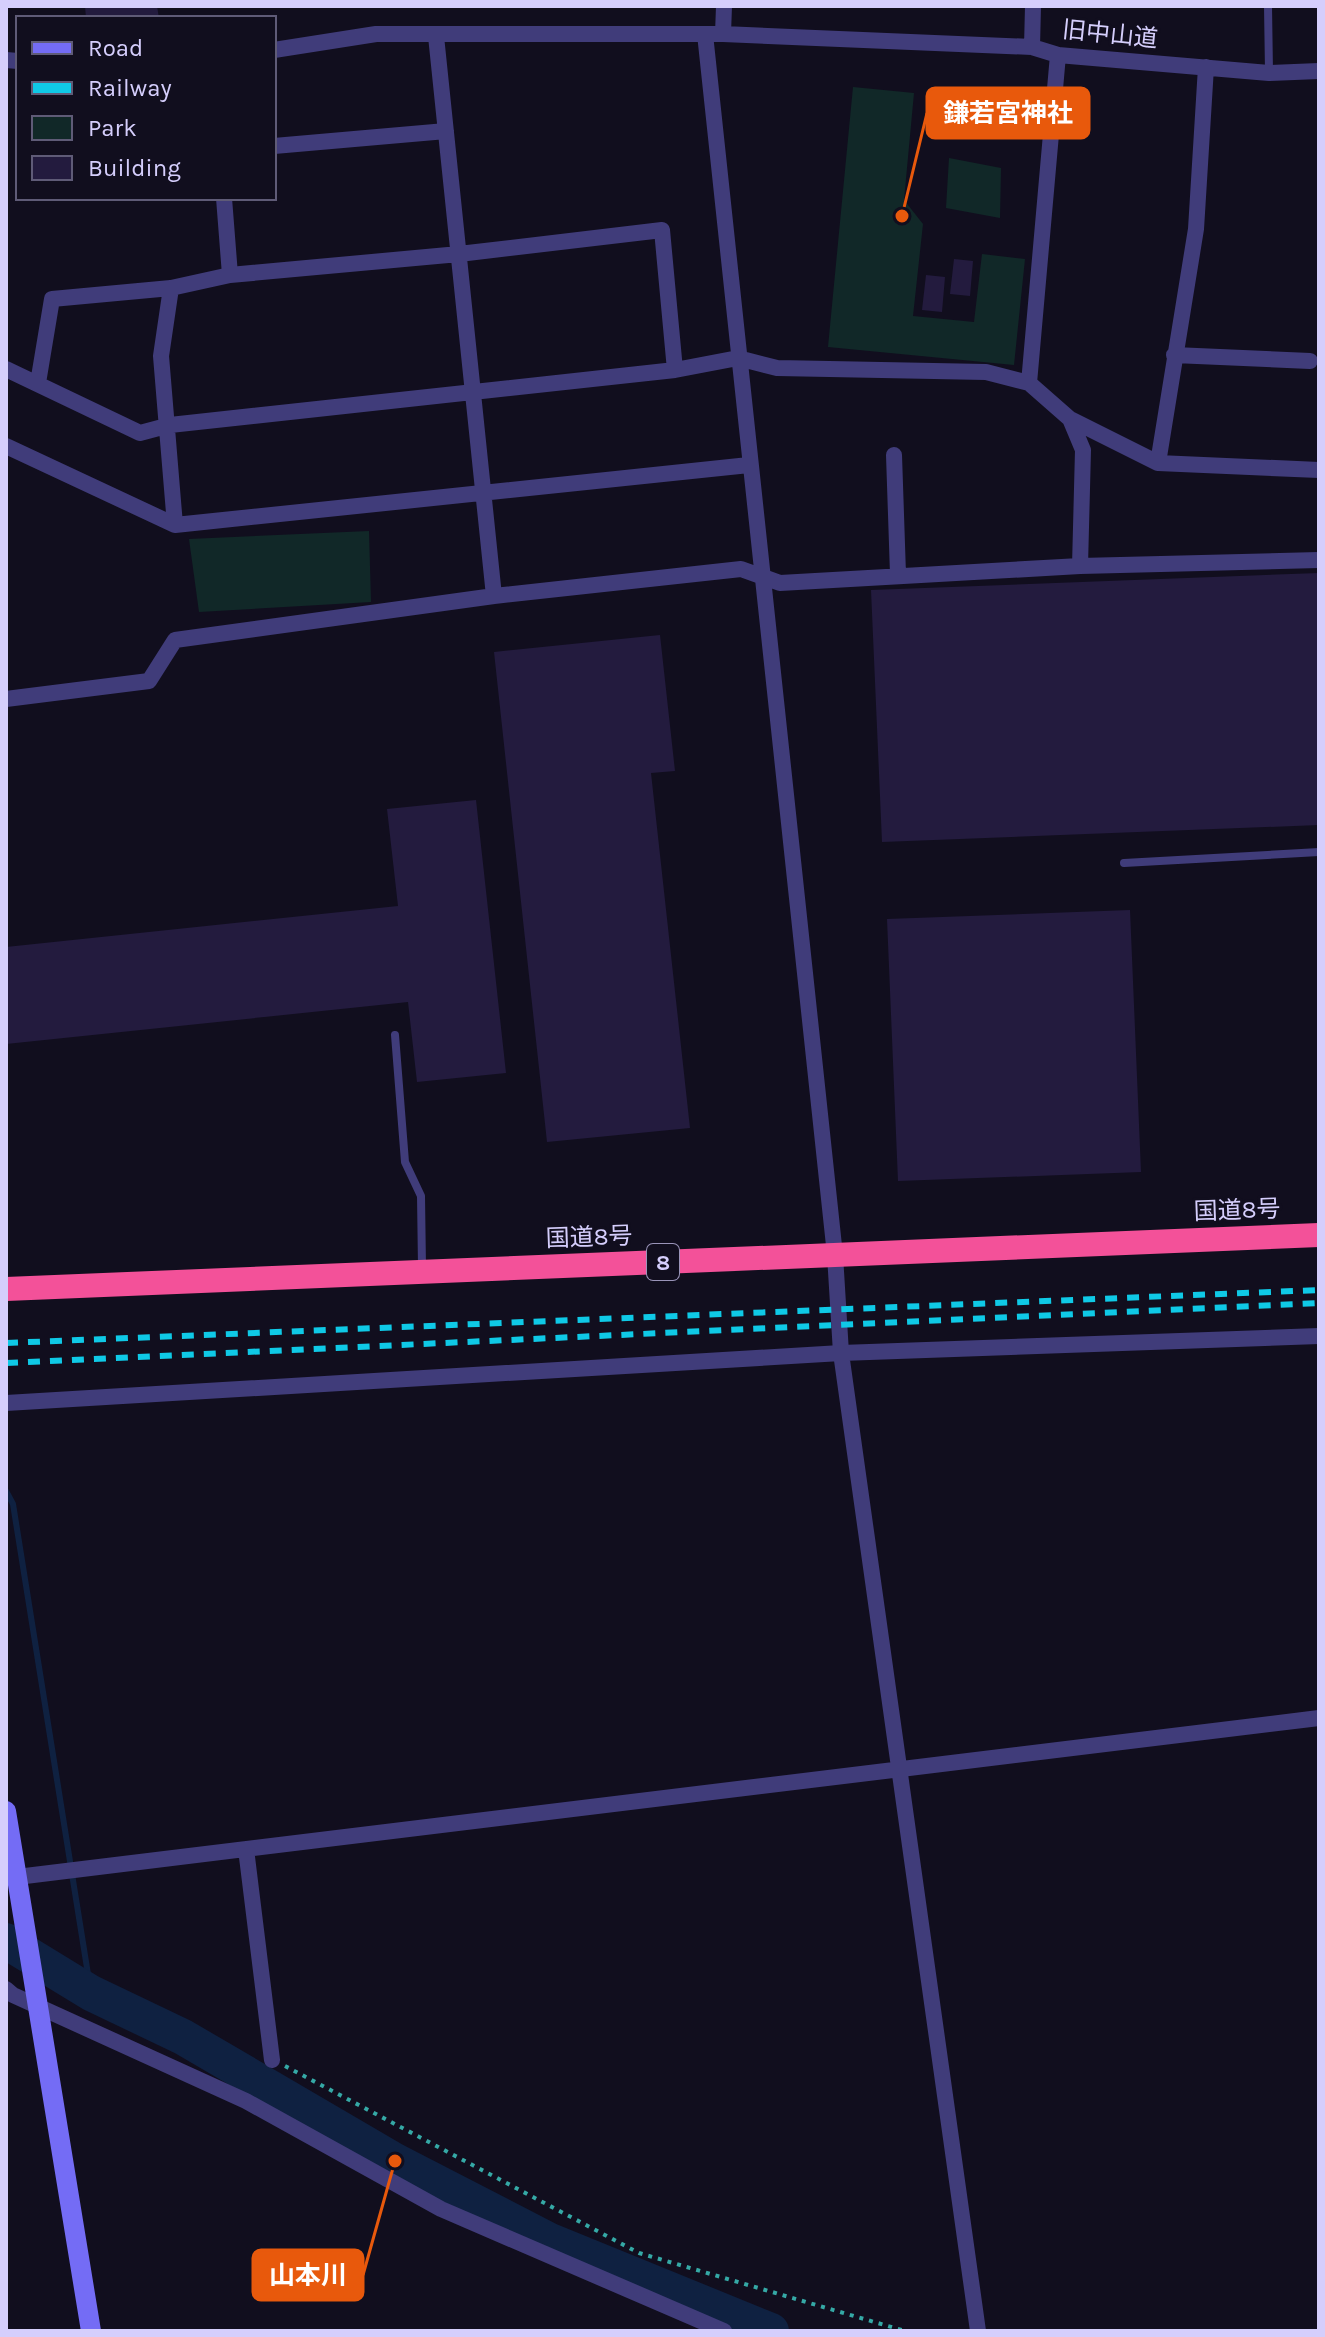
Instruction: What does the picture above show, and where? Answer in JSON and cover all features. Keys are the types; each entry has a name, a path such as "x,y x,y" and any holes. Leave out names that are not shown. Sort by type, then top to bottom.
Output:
{"highway":[{"name":"国道8号","path":"6,1289 1319,1235"}],"street":[{"path":"723,34 724,6"},
{"path":"1032,47 1033,6"},
{"name":"旧中山道","path":"276,50 376,34 723,34 1032,47 1058,55 1269,73 1319,71"},
{"path":"705,34 835,1255 841,1353 978,2331"},
{"path":"436,36 494,596"},
{"path":"1029,383 1058,55"},
{"path":"1158,463 1196,229 1206,67"},
{"path":"276,146 446,131"},
{"path":"224,200 230,275"},
{"path":"38,383 52,299 171,288 230,275 459,254 662,230 675,370"},
{"path":"171,288 161,356 170,425 175,525"},
{"path":"1174,355 1310,361"},
{"path":"6,369 140,433 170,425 675,370 738,358 777,368 986,372 1029,383 1070,419 1158,463 1319,470"},
{"path":"1070,419 1083,450 1080,566"},
{"path":"6,446 175,525 749,465"},
{"path":"894,455 898,574"},
{"path":"6,699 149,681 175,640 494,596 741,569 761,573 780,583 1080,566 1319,560"},
{"path":"6,1403 841,1353 1319,1336"},
{"path":"17,1877 1319,1718"},
{"path":"6,1811 91,2331"},
{"path":"246,1849 272,2060"},
{"path":"6,1989 34,1994 246,2101 441,2209 724,2331"}],"lane":[{"path":"1268,6 1269,73"},
{"path":"1124,863 1319,852"},
{"path":"395,1035 405,1162 421,1196 422,1272"}],"path":[{"path":"272,2060 639,2253 905,2331"}],"green space":[{"path":"853,87 914,93 904,200 923,224 913,316 974,322 982,254 1025,259 1014,365 828,347"},
{"path":"949,158 1001,168 1000,218 946,208"},
{"path":"369,531 371,602 199,612 189,539"}],"building":[{"path":"85,6 157,6 159,16 86,16"},
{"path":"954,259 973,261 970,296 950,294"},
{"path":"926,275 945,277 942,312 922,310"},
{"path":"1319,573 1319,825 882,842 871,590"},
{"path":"660,635 675,771 651,773 690,1128 547,1142 494,652"},
{"path":"476,800 506,1073 417,1082 408,1002 6,1044 6,947 398,906 387,809"},
{"path":"1130,910 1141,1172 898,1181 887,919"}],"waterway":[{"path":"6,1491 13,1504 91,1993"},
{"path":"6,1941 91,1993 183,2037 395,2161 550,2241 771,2331"}],"railway":[{"path":"6,1343 1319,1290"},
{"path":"6,1363 1319,1303"}],"place":[{"name":"鎌若宮神社","path":"902,216"},
{"name":"山本川","path":"395,2161"}]}
